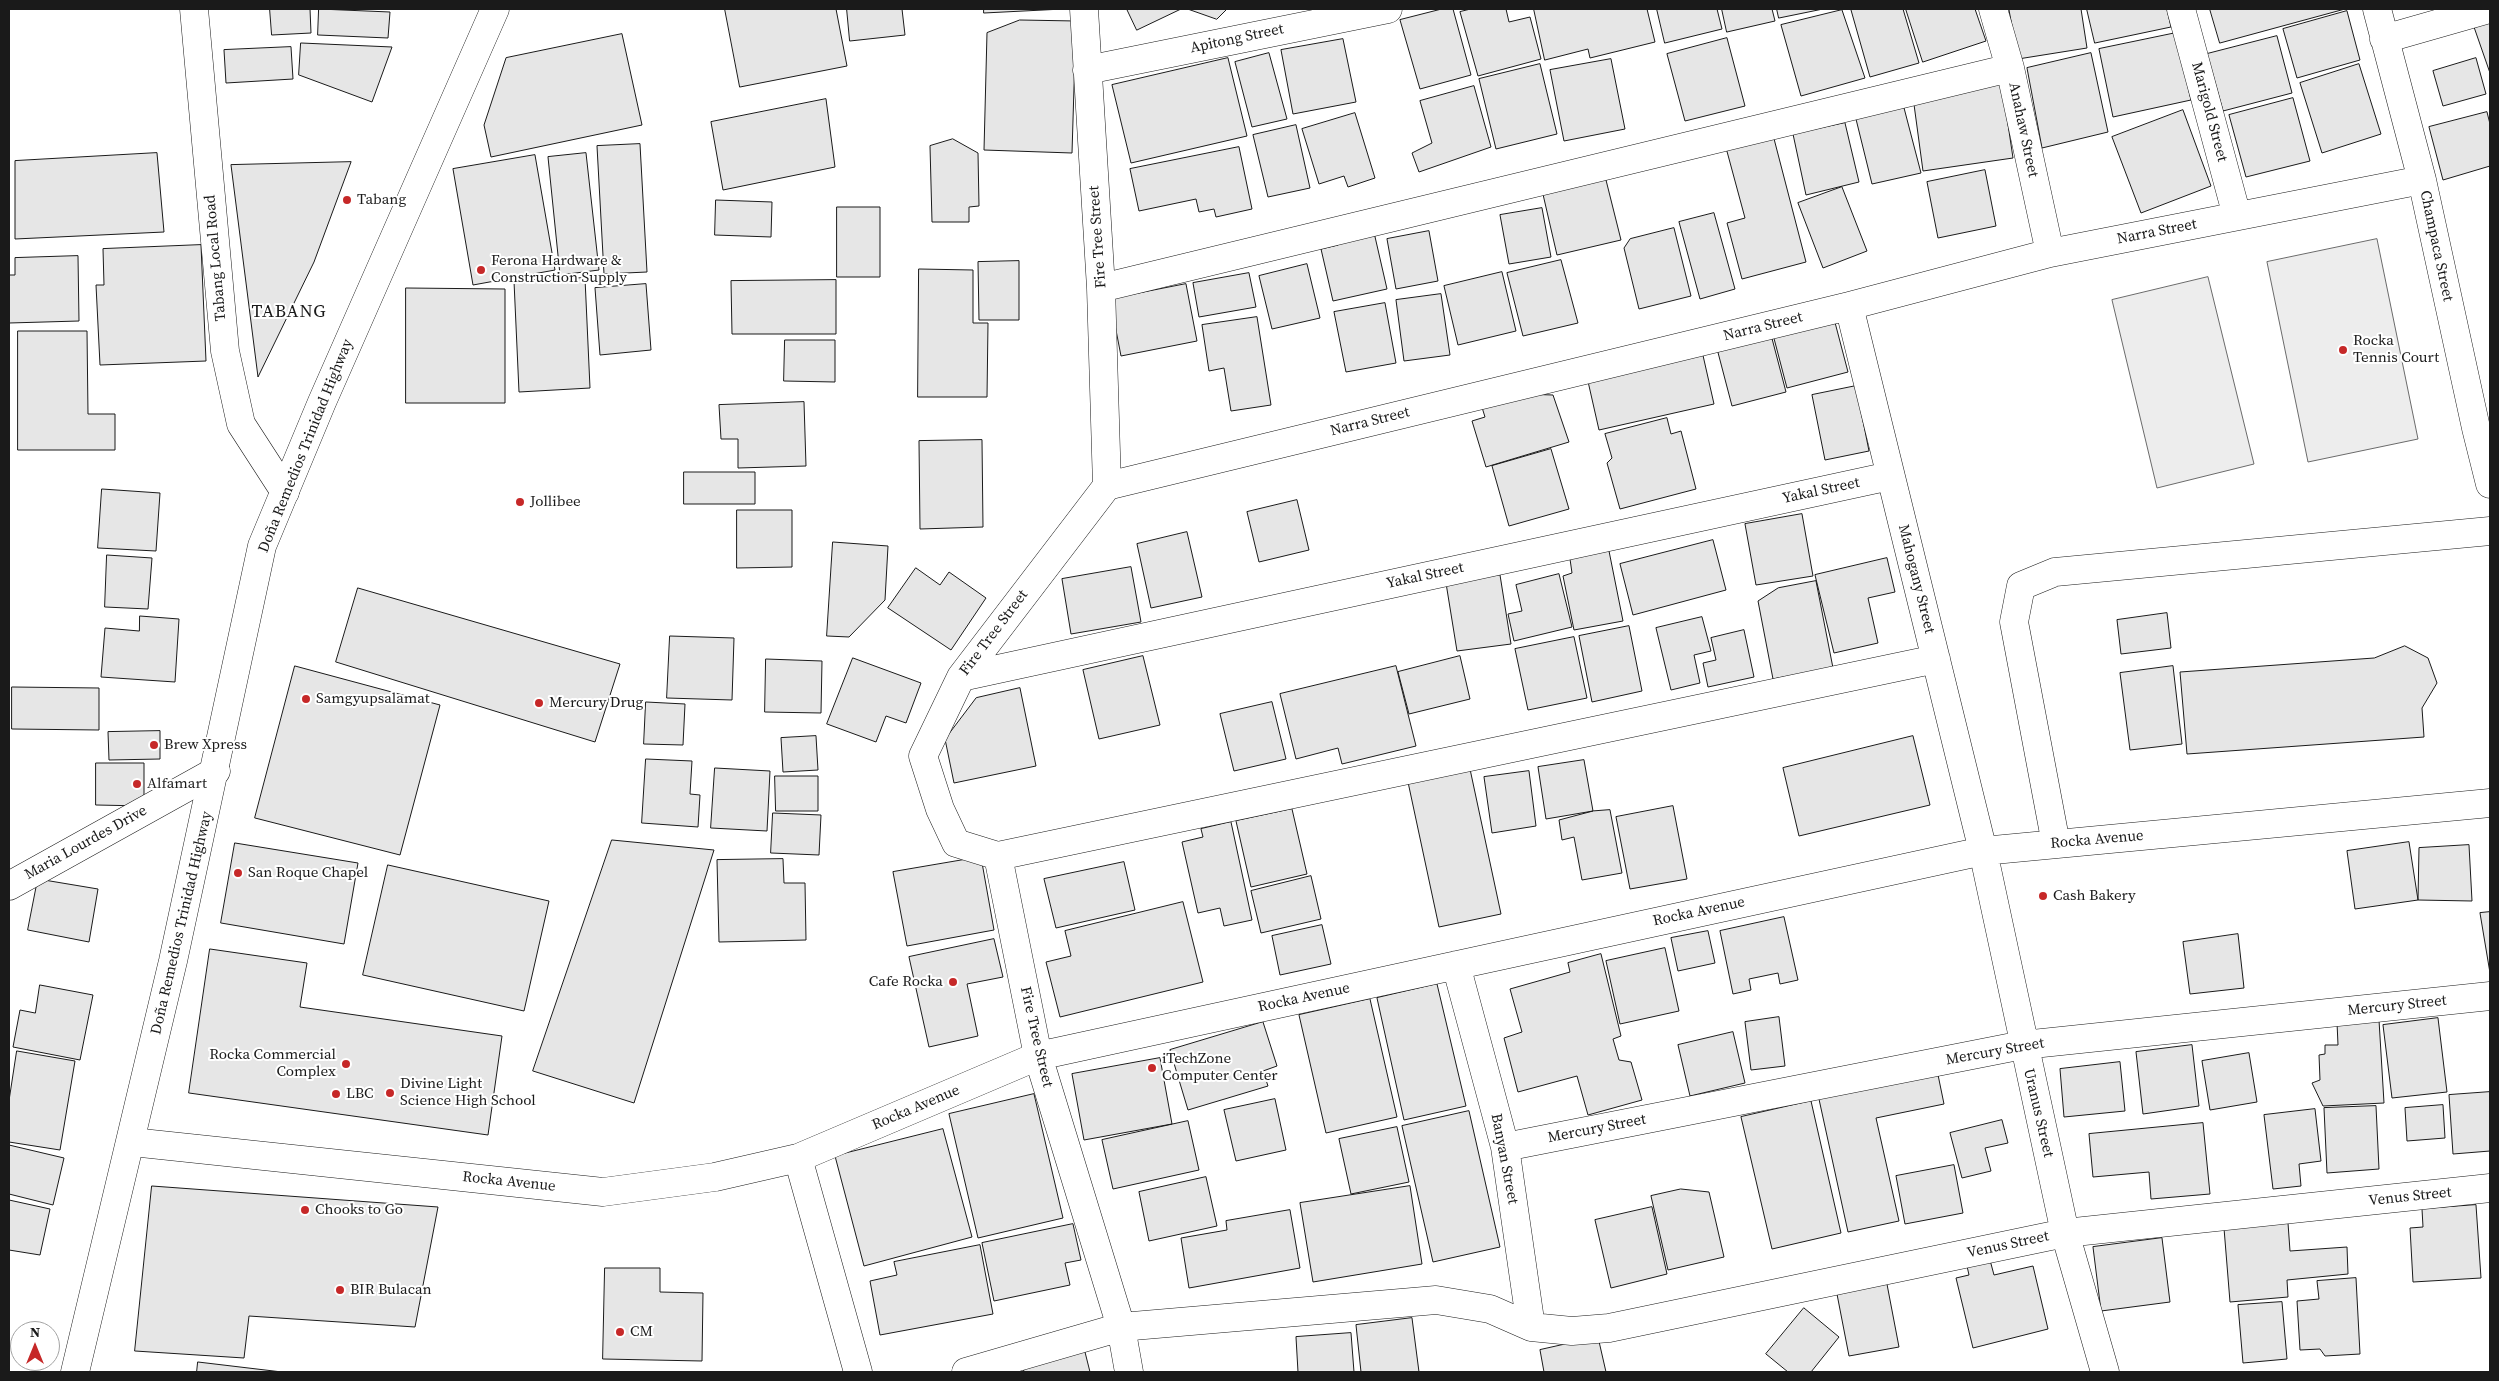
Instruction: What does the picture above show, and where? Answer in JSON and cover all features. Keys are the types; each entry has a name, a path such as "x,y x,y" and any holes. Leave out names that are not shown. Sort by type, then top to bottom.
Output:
{"main road":[{"name":"Tabang Local Road","path":"194,9 225,351 241,424 285,492"},
{"name":"Doña Remedios Trinidad Highway","path":"75,1372 132,1142 216,771 262,546 322,402 495,9"},
{"name":"Fire Tree Street","path":"1084,9 1101,288 1107,486 961,676 923,756 940,809 956,843 998,856 1038,1056 1121,1327 1129,1372"},
{"name":"Apitong Street","path":"1087,70 1277,20 1388,9"},
{"name":"Anahaw Street","path":"1994,9 2010,68 2050,253"},
{"name":"Marigold Street","path":"2181,9 2237,216"},
{"name":"Champaca Street","path":"2377,9 2422,180 2483,428 2490,484"},
{"path":"2384,39 2489,9"},
{"path":"1101,288 2010,68"},
{"name":"Narra Street","path":"1107,486 1849,306 2050,253 2422,180"},
{"name":"Mahogany Street","path":"1849,306 1983,851"},
{"name":"Yakal Street","path":"961,676 1890,476"},
{"path":"2056,844 2014,622 2021,586 2055,572 2490,531"},
{"path":"998,856 1936,659"},
{"name":"Maria Lourdes Drive","path":"9,886 216,771"},
{"name":"Rocka Avenue","path":"132,1142 603,1192 715,1177 798,1158 1038,1056 1983,851 2490,803"},
{"name":"Uranus Street","path":"1983,851 2023,1045 2065,1233 2105,1372"},
{"name":"Banyan Street","path":"1456,965 1505,1147 1531,1327"},
{"name":"Mercury Street","path":"1505,1147 2023,1045 2490,996"},
{"path":"798,1158 858,1372"},
{"name":"Venus Street","path":"966,1372 1121,1327 1436,1300 1490,1309 1531,1327 1572,1331 1609,1328 2065,1233 2490,1188"}],"shaded area":[{"name":"Rocka Tennis Court","path":"2377,239 2418,439 2308,462 2267,262"},
{"path":"2208,277 2254,464 2157,488 2112,300"}],"building":[{"path":"270,9 310,9 311,33 272,35"},
{"path":"319,9 390,12 388,38 318,35"},
{"path":"725,9 836,9 847,66 740,87"},
{"path":"847,9 902,9 905,35 850,41"},
{"path":"984,9 1063,9 984,13"},
{"path":"1127,9 1181,9 1137,30"},
{"path":"1188,9 1227,9 1217,19"},
{"path":"1442,9 1453,9 1471,75 1420,89 1400,20"},
{"path":"1471,9 1506,9 1509,22 1530,17 1541,59 1478,76 1460,12"},
{"path":"1534,9 1647,9 1655,42 1590,58 1588,49 1545,60"},
{"path":"1657,9 1717,9 1722,29 1665,43"},
{"path":"1722,9 1772,9 1775,21 1727,32"},
{"path":"1777,9 1823,9 1779,18"},
{"path":"1903,9 1919,63 1870,77 1851,10"},
{"path":"1906,9 1975,9 1986,41 1923,62"},
{"path":"2081,9 2087,48 2018,59 2009,10"},
{"path":"2087,9 2167,9 2171,27 2095,43"},
{"path":"2210,9 2345,9 2220,43"},
{"path":"1842,10 1865,78 1801,96 1781,25"},
{"path":"2347,11 2360,60 2297,78 2283,29"},
{"path":"1020,20 1076,21 1072,153 984,150 987,33"},
{"path":"2490,22 2490,73 2474,27"},
{"path":"2176,33 2191,100 2113,117 2099,49"},
{"path":"622,34 642,125 491,157 484,125 506,58"},
{"path":"2277,36 2292,93 2223,111 2207,54"},
{"path":"1727,38 1745,106 1685,121 1667,54"},
{"path":"1343,39 1356,102 1293,114 1281,50"},
{"path":"301,43 392,47 372,102 299,75"},
{"path":"291,47 293,79 226,83 224,50"},
{"path":"1269,53 1287,119 1252,127 1235,62"},
{"path":"2091,53 2108,132 2042,148 2027,68"},
{"path":"1228,58 1247,136 1131,163 1112,85"},
{"path":"2476,58 2486,94 2443,106 2433,71"},
{"path":"1611,59 1625,129 1564,141 1550,70"},
{"path":"1540,64 1557,134 1496,149 1479,79"},
{"path":"2359,64 2381,134 2322,153 2300,83"},
{"path":"2002,84 2013,158 1923,171 1913,97"},
{"path":"1474,86 1491,147 1419,172 1412,153 1432,143 1420,101"},
{"path":"2293,98 2310,161 2246,177 2229,115"},
{"path":"826,99 835,167 723,190 711,122"},
{"path":"1903,104 1921,173 1872,184 1855,115"},
{"path":"2183,110 2211,186 2141,213 2112,137"},
{"path":"2487,112 2490,124 2490,166 2443,180 2429,127"},
{"path":"1355,113 1375,178 1348,187 1344,176 1319,184 1302,129"},
{"path":"1845,123 1859,182 1806,195 1793,134"},
{"path":"1296,125 1310,188 1268,197 1253,135"},
{"path":"1772,131 1806,262 1742,279 1727,223 1745,218 1725,144"},
{"path":"953,139 978,153 979,206 969,207 969,222 932,222 930,146"},
{"path":"640,144 647,272 604,274 597,146"},
{"path":"1239,147 1252,209 1216,217 1214,209 1199,212 1196,199 1139,211 1130,169"},
{"path":"157,153 164,232 15,239 15,161"},
{"path":"586,153 599,270 560,275 548,157"},
{"path":"535,155 555,270 473,285 453,169"},
{"path":"351,162 314,262 258,377 231,165"},
{"path":"1985,170 1996,226 1938,238 1927,182"},
{"path":"1605,176 1621,240 1557,255 1542,190"},
{"path":"1842,187 1867,251 1823,268 1798,203"},
{"path":"716,200 772,202 771,237 715,235"},
{"path":"837,207 880,207 880,277 837,277"},
{"path":"1542,208 1551,257 1509,264 1500,215"},
{"path":"1714,213 1735,289 1700,299 1679,222"},
{"path":"1373,228 1387,289 1333,301 1321,249 1338,245 1336,237"},
{"path":"1674,228 1691,296 1639,309 1624,248 1630,239"},
{"path":"1429,231 1438,281 1396,289 1387,239"},
{"path":"201,245 206,361 100,365 96,285 104,285 103,249"},
{"path":"78,256 79,321 9,323 9,275 15,275 15,258"},
{"path":"1561,260 1578,323 1523,336 1507,273"},
{"path":"1019,261 1019,320 979,320 978,262"},
{"path":"1307,264 1320,318 1272,329 1259,276"},
{"path":"919,269 973,270 973,323 988,323 987,397 918,397"},
{"path":"1502,272 1516,331 1458,345 1444,286"},
{"path":"1249,273 1256,307 1199,317 1193,283"},
{"path":"585,278 590,388 519,392 514,281"},
{"path":"836,280 836,334 732,334 731,281"},
{"path":"646,284 651,350 600,355 595,288"},
{"path":"1186,284 1197,341 1121,356 1110,299"},
{"path":"406,288 505,289 505,403 406,403"},
{"path":"1441,294 1450,355 1404,361 1396,300"},
{"path":"1385,303 1396,363 1346,372 1334,312"},
{"path":"1832,311 1848,372 1787,388 1771,327"},
{"path":"1257,317 1271,405 1231,411 1224,368 1209,371 1202,325"},
{"path":"1769,327 1786,392 1732,406 1715,341"},
{"path":"18,331 87,331 88,414 115,414 115,450 18,450"},
{"path":"785,340 835,340 835,382 784,381"},
{"path":"1702,351 1714,404 1599,430 1587,377"},
{"path":"1856,386 1869,451 1825,460 1812,395"},
{"path":"1522,394 1553,395 1569,442 1486,467 1472,421 1485,417 1480,401"},
{"path":"804,402 806,466 738,468 738,439 721,439 719,405"},
{"path":"1667,418 1671,434 1681,431 1696,489 1620,509 1607,463 1612,458 1605,434"},
{"path":"982,440 983,527 920,529 919,441"},
{"path":"1551,449 1569,509 1509,526 1492,466"},
{"path":"684,472 755,472 755,504 684,504"},
{"path":"102,489 160,493 156,551 98,548"},
{"path":"1297,500 1309,550 1259,562 1247,512"},
{"path":"737,510 792,510 792,567 737,568"},
{"path":"1802,514 1813,576 1756,585 1745,524"},
{"path":"1187,532 1202,597 1151,608 1137,544"},
{"path":"1713,540 1726,590 1633,615 1620,564"},
{"path":"833,542 888,546 885,600 849,637 827,636"},
{"path":"1609,551 1623,621 1574,630 1563,576 1572,573 1570,559"},
{"path":"107,555 152,558 148,609 105,607"},
{"path":"1887,558 1895,592 1868,598 1878,643 1834,653 1815,575"},
{"path":"1131,567 1141,622 1071,634 1062,579"},
{"path":"916,568 940,585 949,572 986,598 951,650 888,608"},
{"path":"1559,574 1572,627 1514,641 1508,614 1522,611 1516,585"},
{"path":"1500,575 1511,644 1457,651 1446,583"},
{"path":"1816,581 1833,668 1773,679 1758,601 1778,588"},
{"name":"Mercury Drug","path":"358,588 620,664 595,742 336,662"},
{"path":"2167,613 2171,648 2121,654 2117,620"},
{"path":"140,616 179,619 175,682 101,677 105,628 139,631"},
{"path":"1702,617 1711,651 1694,655 1700,683 1671,690 1656,628"},
{"path":"1629,626 1642,691 1592,702 1579,636"},
{"path":"1744,630 1754,677 1708,687 1703,663 1716,660 1711,638"},
{"path":"670,636 734,638 732,700 667,698"},
{"path":"1574,637 1587,698 1528,710 1515,649"},
{"path":"2405,646 2428,658 2437,683 2422,708 2424,737 2187,754 2180,672 2374,658"},
{"path":"1143,656 1160,725 1099,739 1083,670"},
{"path":"1460,656 1470,699 1409,714 1398,672"},
{"path":"853,658 921,683 906,723 886,716 876,742 827,724"},
{"path":"766,659 822,661 821,713 765,712"},
{"path":"295,666 440,705 400,855 255,818"},
{"path":"1396,666 1416,746 1342,764 1338,748 1296,759 1280,694"},
{"path":"2173,666 2182,744 2130,750 2120,673"},
{"path":"12,687 99,688 99,730 12,729"},
{"path":"1020,688 1036,766 954,783 945,739 976,698"},
{"path":"646,702 685,704 683,745 644,744"},
{"path":"1272,702 1286,759 1234,771 1220,714"},
{"path":"160,731 160,759 109,760 108,732"},
{"path":"816,736 818,770 783,772 781,738"},
{"path":"1913,736 1930,805 1799,836 1783,768"},
{"path":"646,759 692,761 690,794 700,795 698,827 642,823"},
{"path":"1584,760 1593,811 1546,819 1538,767"},
{"path":"96,763 144,763 144,806 96,805"},
{"path":"715,768 770,771 767,831 711,828"},
{"path":"1470,769 1501,914 1439,927 1408,782"},
{"path":"1529,771 1536,826 1492,833 1484,777"},
{"path":"775,776 818,776 818,811 776,811"},
{"path":"1673,806 1687,879 1630,889 1616,817"},
{"path":"1292,809 1307,874 1251,887 1236,821"},
{"path":"1610,810 1622,873 1582,880 1574,837 1562,840 1559,820 1593,811"},
{"path":"773,813 821,815 819,855 771,853"},
{"path":"1231,822 1252,920 1224,926 1220,908 1198,913 1182,842 1203,837 1201,829"},
{"path":"612,840 714,850 634,1103 533,1071"},
{"path":"2409,842 2418,900 2355,909 2347,851"},
{"path":"235,843 358,863 344,944 221,923"},
{"path":"2469,845 2472,901 2418,900 2419,848"},
{"path":"981,857 994,930 907,946 893,872"},
{"path":"783,859 784,883 805,883 806,940 719,942 717,860"},
{"path":"1124,862 1135,910 1056,928 1044,879"},
{"path":"388,865 549,901 524,1011 363,975"},
{"path":"1311,876 1321,919 1261,933 1251,891"},
{"path":"38,879 98,889 89,942 28,930"},
{"path":"1183,902 1203,982 1060,1017 1046,962 1071,956 1065,931"},
{"path":"2490,912 2490,973 2480,913"},
{"path":"1784,917 1798,980 1780,984 1778,973 1749,979 1751,990 1733,994 1720,931"},
{"path":"1322,925 1331,964 1280,975 1272,936"},
{"path":"1708,931 1715,963 1678,971 1671,938"},
{"path":"2238,934 2244,988 2190,994 2183,942"},
{"path":"994,939 1003,977 967,984 978,1036 929,1047 909,957"},
{"path":"1665,948 1679,1011 1620,1024 1606,961"},
{"name":"Rocka Commercial Complex","path":"210,949 307,963 300,1007 502,1036 488,1135 189,1093"},
{"path":"1601,954 1621,1036 1613,1039 1619,1060 1631,1062 1642,1100 1588,1115 1577,1076 1518,1092 1504,1038 1522,1032 1510,989 1570,972 1568,963"},
{"path":"1437,984 1466,1106 1404,1120 1377,998"},
{"path":"40,985 93,995 80,1060 13,1047 20,1010 35,1013"},
{"path":"1370,999 1397,1117 1326,1133 1299,1015"},
{"path":"1779,1017 1785,1066 1751,1070 1745,1022"},
{"path":"2438,1018 2447,1092 2392,1098 2383,1025"},
{"path":"2379,1020 2384,1103 2323,1106 2312,1083 2320,1080 2319,1055 2325,1054 2325,1045 2338,1045 2337,1022"},
{"path":"1263,1022 1277,1066 1263,1071 1268,1086 1188,1110 1170,1050"},
{"path":"1733,1032 1745,1083 1690,1096 1678,1045"},
{"path":"2192,1045 2199,1106 2143,1114 2136,1052"},
{"path":"17,1051 75,1061 60,1150 9,1142 9,1101"},
{"path":"2249,1053 2257,1102 2210,1110 2202,1061"},
{"path":"1160,1058 1172,1124 1084,1140 1072,1074"},
{"path":"2120,1062 2125,1111 2064,1117 2060,1069"},
{"path":"1936,1065 1944,1104 1876,1118 1899,1221 1848,1232 1817,1090"},
{"path":"2490,1092 2490,1151 2453,1154 2449,1095"},
{"path":"1034,1094 1063,1218 978,1238 949,1114"},
{"path":"1275,1099 1286,1150 1236,1161 1224,1110"},
{"path":"1811,1101 1841,1233 1772,1249 1741,1117"},
{"path":"2443,1105 2445,1138 2407,1141 2405,1108"},
{"path":"2376,1106 2379,1169 2327,1173 2324,1108"},
{"path":"2315,1109 2321,1161 2299,1164 2301,1186 2273,1189 2264,1115"},
{"path":"1469,1111 1500,1247 1433,1262 1402,1126"},
{"path":"2002,1120 2008,1143 1985,1148 1991,1171 1962,1178 1950,1133"},
{"path":"1188,1121 1199,1170 1113,1189 1102,1140"},
{"path":"2203,1123 2210,1194 2151,1199 2149,1172 2093,1177 2089,1134"},
{"path":"1397,1127 1409,1182 1351,1194 1339,1139"},
{"path":"943,1129 972,1237 864,1266 835,1156"},
{"path":"9,1145 64,1158 53,1205 9,1194"},
{"path":"1954,1165 1963,1213 1905,1224 1896,1176"},
{"path":"1206,1177 1217,1226 1149,1241 1139,1192"},
{"path":"152,1186 438,1207 415,1327 249,1316 244,1358 135,1351"},
{"path":"1410,1186 1422,1264 1313,1282 1300,1203"},
{"path":"1681,1189 1709,1192 1724,1257 1668,1270 1651,1196"},
{"path":"9,1200 50,1209 40,1255 9,1250"},
{"path":"2476,1205 2481,1278 2413,1282 2410,1228 2423,1227 2422,1209"},
{"path":"1652,1207 1667,1274 1611,1288 1595,1220"},
{"path":"1290,1210 1300,1268 1189,1288 1181,1238 1227,1230 1226,1221"},
{"path":"2288,1223 2290,1251 2347,1247 2348,1274 2287,1280 2288,1297 2230,1302 2224,1228"},
{"path":"1073,1224 1081,1260 1065,1263 1070,1285 994,1301 982,1243"},
{"path":"2162,1238 2170,1302 2101,1311 2093,1247"},
{"path":"980,1245 993,1314 880,1335 870,1281 897,1275 894,1262"},
{"path":"1990,1260 1994,1275 2033,1266 2048,1329 1973,1348 1956,1278 1969,1275 1967,1266"},
{"path":"605,1268 660,1268 660,1292 703,1293 702,1361 603,1359"},
{"path":"2356,1278 2360,1354 2325,1356 2320,1349 2300,1350 2297,1301 2319,1299 2317,1281"},
{"path":"1886,1279 1899,1347 1849,1356 1836,1289"},
{"path":"2282,1302 2287,1359 2243,1363 2238,1305"},
{"path":"1804,1308 1839,1337 1811,1372 1788,1372 1766,1354"},
{"path":"1412,1318 1419,1372 1361,1372 1356,1325"},
{"path":"1351,1333 1354,1372 1298,1372 1296,1337"},
{"path":"1598,1337 1606,1372 1544,1372 1540,1350"},
{"path":"1084,1348 1090,1372 1024,1372 1022,1362"},
{"path":"198,1362 282,1372 197,1372"}],"place":[{"name":"Tabang","path":"347,200"},
{"name":"Ferona Hardware & Construction Supply","path":"481,270"},
{"name":"Rocka Tennis Court","path":"2343,350"},
{"name":"Jollibee","path":"520,502"},
{"name":"Samgyupsalamat","path":"306,699"},
{"name":"Mercury Drug","path":"539,703"},
{"name":"Brew Xpress","path":"154,745"},
{"name":"Alfamart","path":"137,784"},
{"name":"San Roque Chapel","path":"238,873"},
{"name":"Cash Bakery","path":"2043,896"},
{"name":"Cafe Rocka","path":"953,982"},
{"name":"Rocka Commercial Complex","path":"346,1064"},
{"name":"iTechZone Computer Center","path":"1152,1068"},
{"name":"Divine Light Science High School","path":"390,1093"},
{"name":"LBC","path":"336,1094"},
{"name":"Chooks to Go","path":"305,1210"},
{"name":"BIR Bulacan","path":"340,1290"},
{"name":"CM","path":"620,1332"}],"district":[{"name":"TABANG","path":"289,312"}]}
